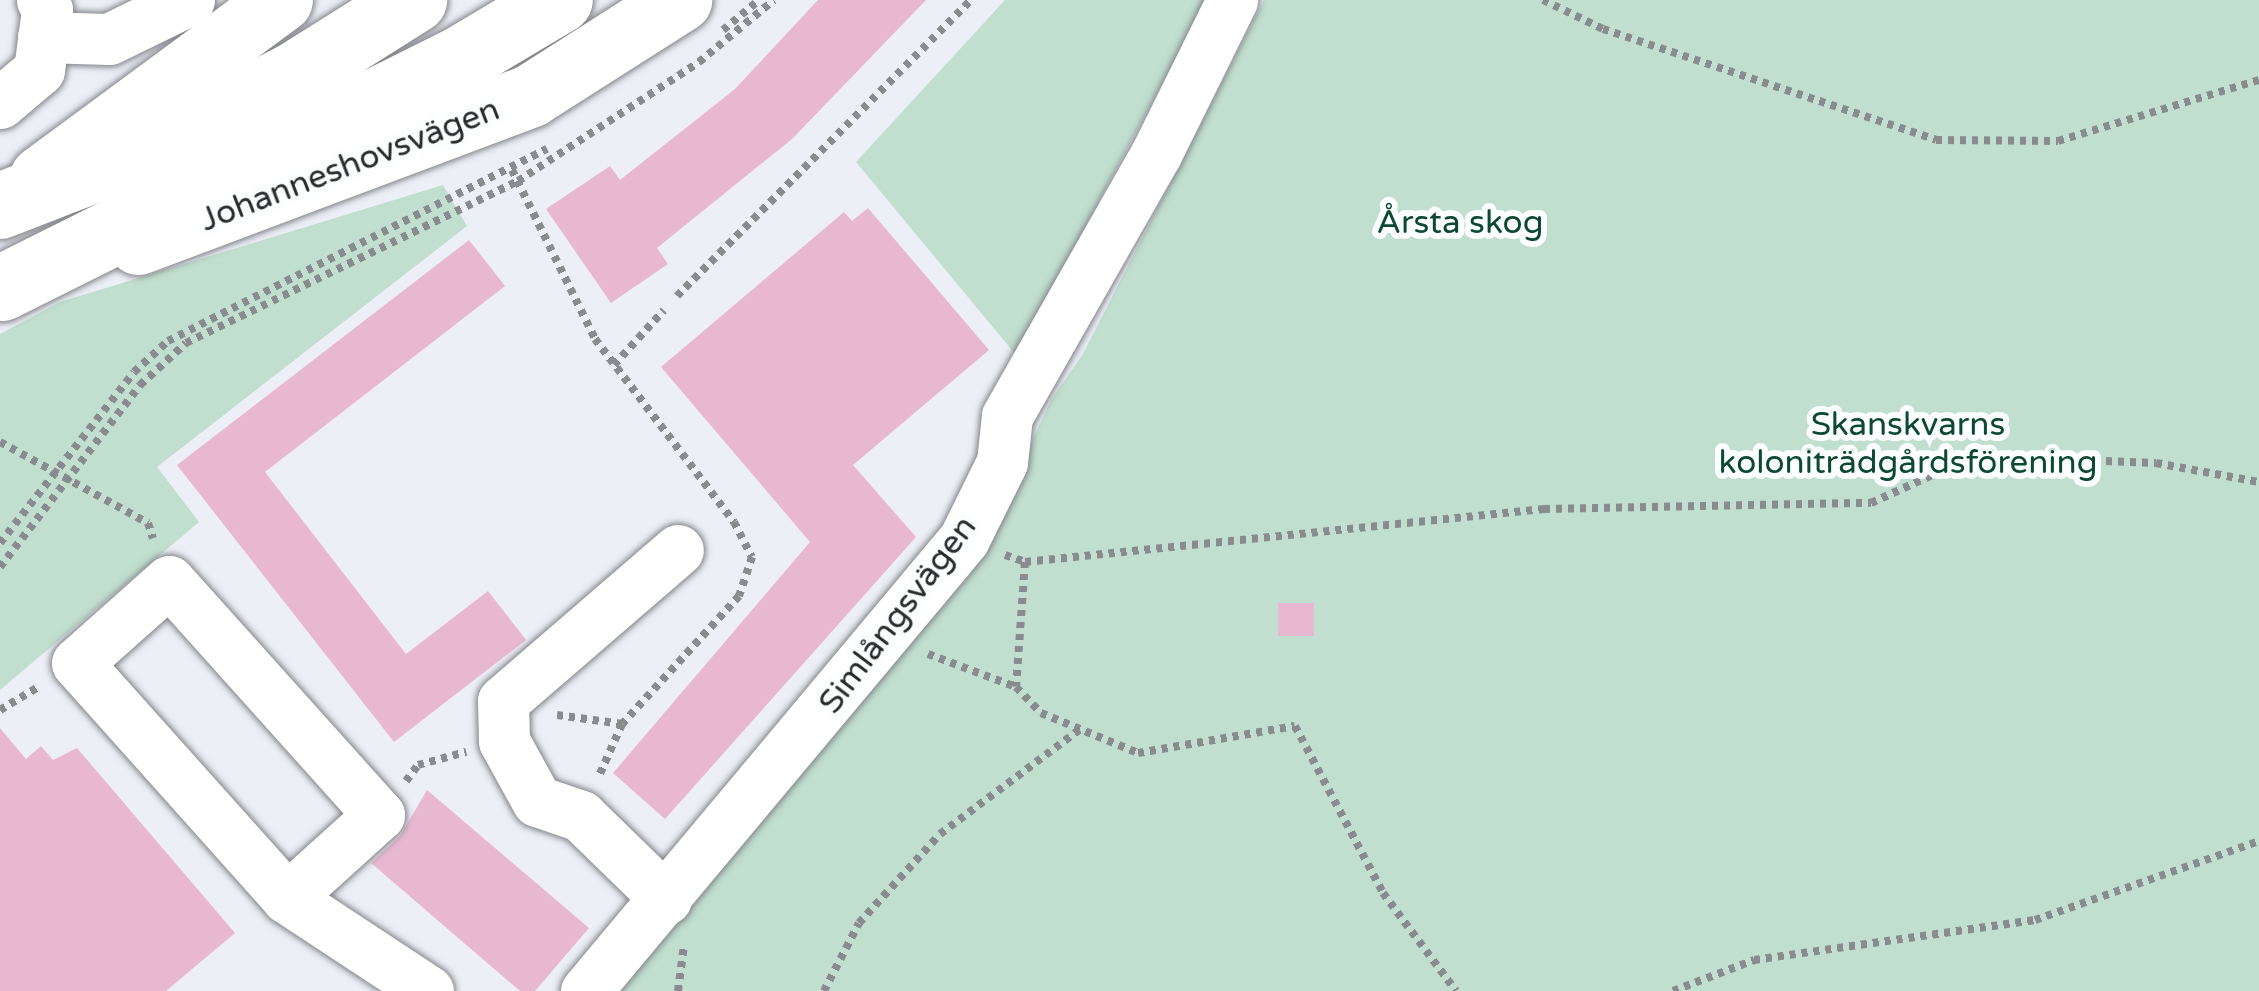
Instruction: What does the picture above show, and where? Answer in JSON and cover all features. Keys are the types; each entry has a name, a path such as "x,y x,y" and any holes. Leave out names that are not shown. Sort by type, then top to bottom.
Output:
{"highway":[{"path":"0,206 165,142 296,75 414,0"},
{"path":"1,288 461,59 560,0"}],"main road":[{"path":"0,206 281,0"},
{"name":"Johanneshovsvägen","path":"1,288 265,201 449,130 531,94 680,0"}],"street":[{"path":"0,103 39,70 42,19 109,39 188,0"},
{"name":"Simlångsvägen","path":"586,991 888,639 964,539 1001,462 1007,416 1156,154 1232,0"},
{"path":"666,899 581,816 537,801 504,741 503,701 678,550"},
{"path":"287,898 379,815 169,581 77,663 287,898 428,991"}],"path":[{"path":"0,543 168,341 512,170 612,110 759,0"},
{"path":"0,567 140,385 186,343 518,181 699,62 775,0"},
{"path":"677,296 971,0"},
{"path":"1543,0 1603,29 1936,140 2058,141 2259,80"},
{"path":"512,170 614,365 734,522 752,557 739,596 622,724 581,816"},
{"path":"614,365 664,310"},
{"path":"0,442 70,475 148,524 169,581"},
{"path":"964,539 1025,562 1544,509 1871,503 1974,456 2156,463 2259,482"},
{"path":"1016,687 1025,562"},
{"path":"888,639 1016,687 1040,713 1138,753 1295,726 1383,893 1456,991"},
{"path":"824,991 859,922 940,834 1080,729"},
{"path":"1673,991 1754,959 2035,920 2259,841"}],"green space":[{"path":"1005,0 1207,0 1016,355 856,162"},
{"name":"Årsta skog","path":"1264,0 2259,0 2259,991 616,991 688,888 970,575 1051,400 1083,354"},
{"path":"443,185 467,226 157,467 199,522 0,690 0,334 60,302"}],"building":[{"path":"818,0 926,0 792,139 657,248 668,264 611,303 546,209 610,166 620,180 735,89"},
{"path":"868,208 989,350 853,465 916,537 665,819 613,773 810,542 661,367 844,212 852,221"},
{"path":"469,240 505,286 265,472 406,654 488,591 526,640 394,742 177,465"},
{"path":"1278,603 1314,603 1314,636 1278,636"},
{"path":"0,728 26,759 41,746 53,760 77,748 235,933 166,991 0,991"},
{"path":"427,790 589,928 535,991 520,991 371,863 400,836"}],"park label":[{"name":"Skanskvarns koloniträdgårdsförening","path":"1908,444"}]}
